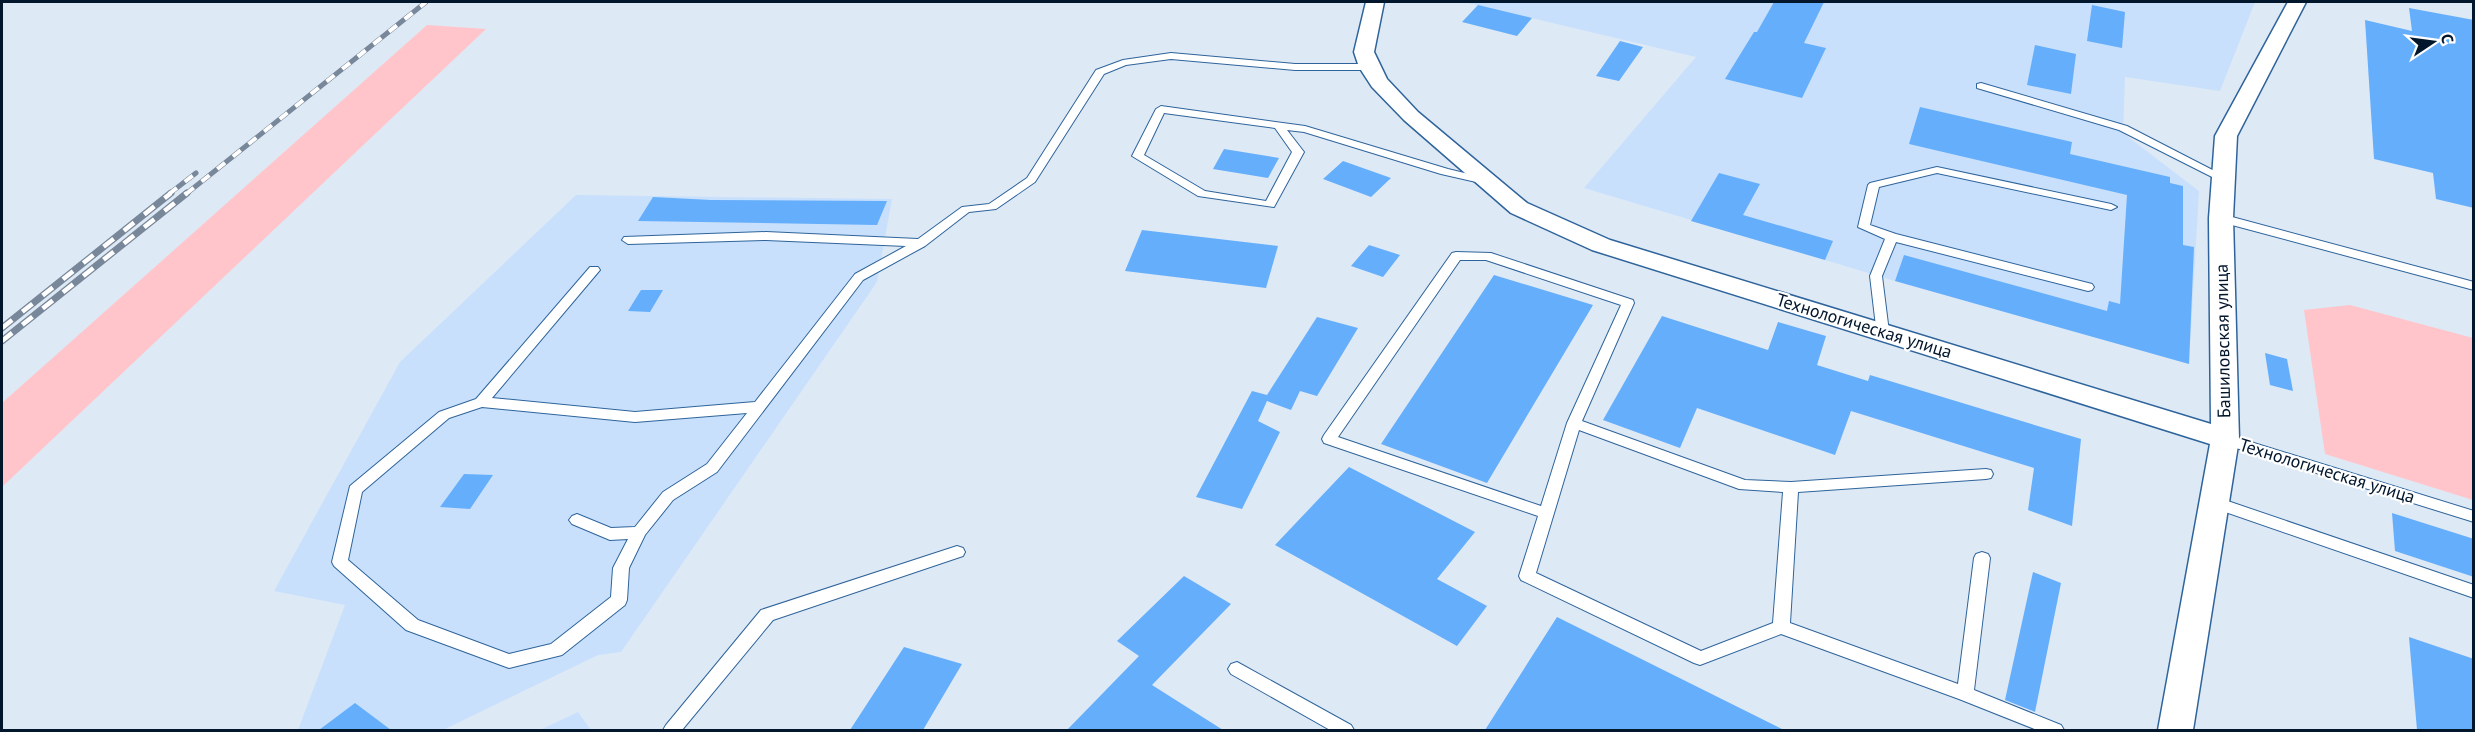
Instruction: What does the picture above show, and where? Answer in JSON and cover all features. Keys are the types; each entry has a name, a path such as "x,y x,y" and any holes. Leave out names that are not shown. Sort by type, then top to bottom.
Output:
{"street":[{"path":"1369,67 1364,52 1375,2"},
{"name":"Башиловская улица","path":"2176,730 2225,439 2221,218 2226,136 2297,2"},
{"name":"Технологическая улица","path":"1369,67 1379,83 1411,116 1519,208 1601,245 2225,439"}],"lane":[{"path":"757,406 635,417 481,402 444,415 355,490 340,562 412,625 509,661 556,650 620,600 621,568 639,532 668,496 712,468 757,406 859,277 921,243 966,209 992,207 1031,180 1100,72 1119,63 1141,57 1170,55 1295,67 1369,67"},
{"path":"1981,86 2123,128 2224,179"},
{"path":"1279,126 1298,152 1270,204 1202,194 1138,156 1161,110 1305,129 1445,172 1485,181"},
{"path":"2088,287 1892,237 1864,227 1874,185 1936,170 2111,207"},
{"path":"2221,218 2474,286"},
{"path":"628,240 766,236 921,243"},
{"path":"1882,332 1876,276 1892,237"},
{"path":"1546,513 1329,439 1456,256 1487,256 1628,303 1574,423 1527,576 1700,658 1781,627 1965,694 2055,730"},
{"path":"481,402 594,270"},
{"path":"1574,423 1744,485 1791,487 1986,474"},
{"name":"Технологическая улица","path":"2225,439 2474,517"},
{"path":"1781,627 1791,487"},
{"path":"2213,502 2474,592"},
{"path":"577,520 610,534 639,532"},
{"path":"672,730 767,615 957,552"},
{"path":"1965,694 1982,558"},
{"path":"1237,669 1345,730"}],"shaded area":[{"path":"1464,2 2255,2 2220,91 2125,77 2123,133 2199,191 2189,364 1895,281 1584,188 1696,57"},
{"path":"427,25 486,29 2,487 2,403"},
{"path":"576,195 892,199 877,282 621,652 598,655 443,730 298,730 345,605 274,591 400,362"},
{"path":"2350,305 2473,338 2473,500 2325,454 2304,310"},
{"path":"578,712 591,730 540,730"}],"building":[{"path":"1774,2 1824,2 1804,43 1826,48 1802,98 1725,79"},
{"path":"1478,5 1532,18 1517,36 1462,22"},
{"path":"2092,5 2125,12 2122,48 2087,41"},
{"path":"2409,8 2474,20 2474,208 2436,199 2433,173 2374,159 2365,20 2412,31"},
{"path":"1620,41 1643,47 1619,81 1596,76"},
{"path":"2035,45 2076,54 2071,94 2027,85"},
{"path":"1920,107 2072,142 2070,154 2170,177 2170,183 2183,186 2183,245 2194,247 2189,364 1895,281 1904,255 2107,311 2109,301 2120,304 2127,195 1909,144"},
{"path":"1224,149 1279,158 1268,178 1213,169"},
{"path":"1343,161 1391,178 1371,197 1323,179"},
{"path":"1719,173 1760,184 1743,215 1833,241 1825,260 1691,221"},
{"path":"653,197 711,200 887,201 877,225 638,221"},
{"path":"1142,230 1278,246 1266,288 1125,271"},
{"path":"1369,245 1400,255 1383,277 1351,266"},
{"path":"1494,275 1593,305 1487,483 1381,444"},
{"path":"641,290 663,290 650,312 628,311"},
{"path":"1662,316 1768,350 1778,322 1826,336 1817,365 1868,381 1870,375 2081,439 2072,526 2028,510 2034,468 1851,411 1835,455 1697,408 1680,448 1603,420"},
{"path":"1317,317 1358,328 1317,396 1300,391 1291,410 1267,401 1258,421 1280,432 1242,509 1196,497 1252,391 1267,395"},
{"path":"2265,353 2287,359 2293,391 2270,385"},
{"path":"1349,467 1475,532 1437,579 1487,606 1457,646 1275,545"},
{"path":"464,474 493,475 470,509 440,507"},
{"path":"2392,513 2474,539 2474,577 2395,551"},
{"path":"2033,572 2061,583 2035,712 2005,700"},
{"path":"1184,576 1231,604 1152,685 1223,730 1067,730 1139,656 1117,641"},
{"path":"1557,617 1784,730 1485,730"},
{"path":"2409,637 2474,659 2474,730 2417,730"},
{"path":"904,647 962,664 923,730 850,730"},
{"path":"355,703 391,730 319,730"}],"railway":[{"path":"186,194 426,2"},
{"path":"169,194 196,173"},
{"path":"2,328 171,193"},
{"path":"2,341 187,193"}]}
